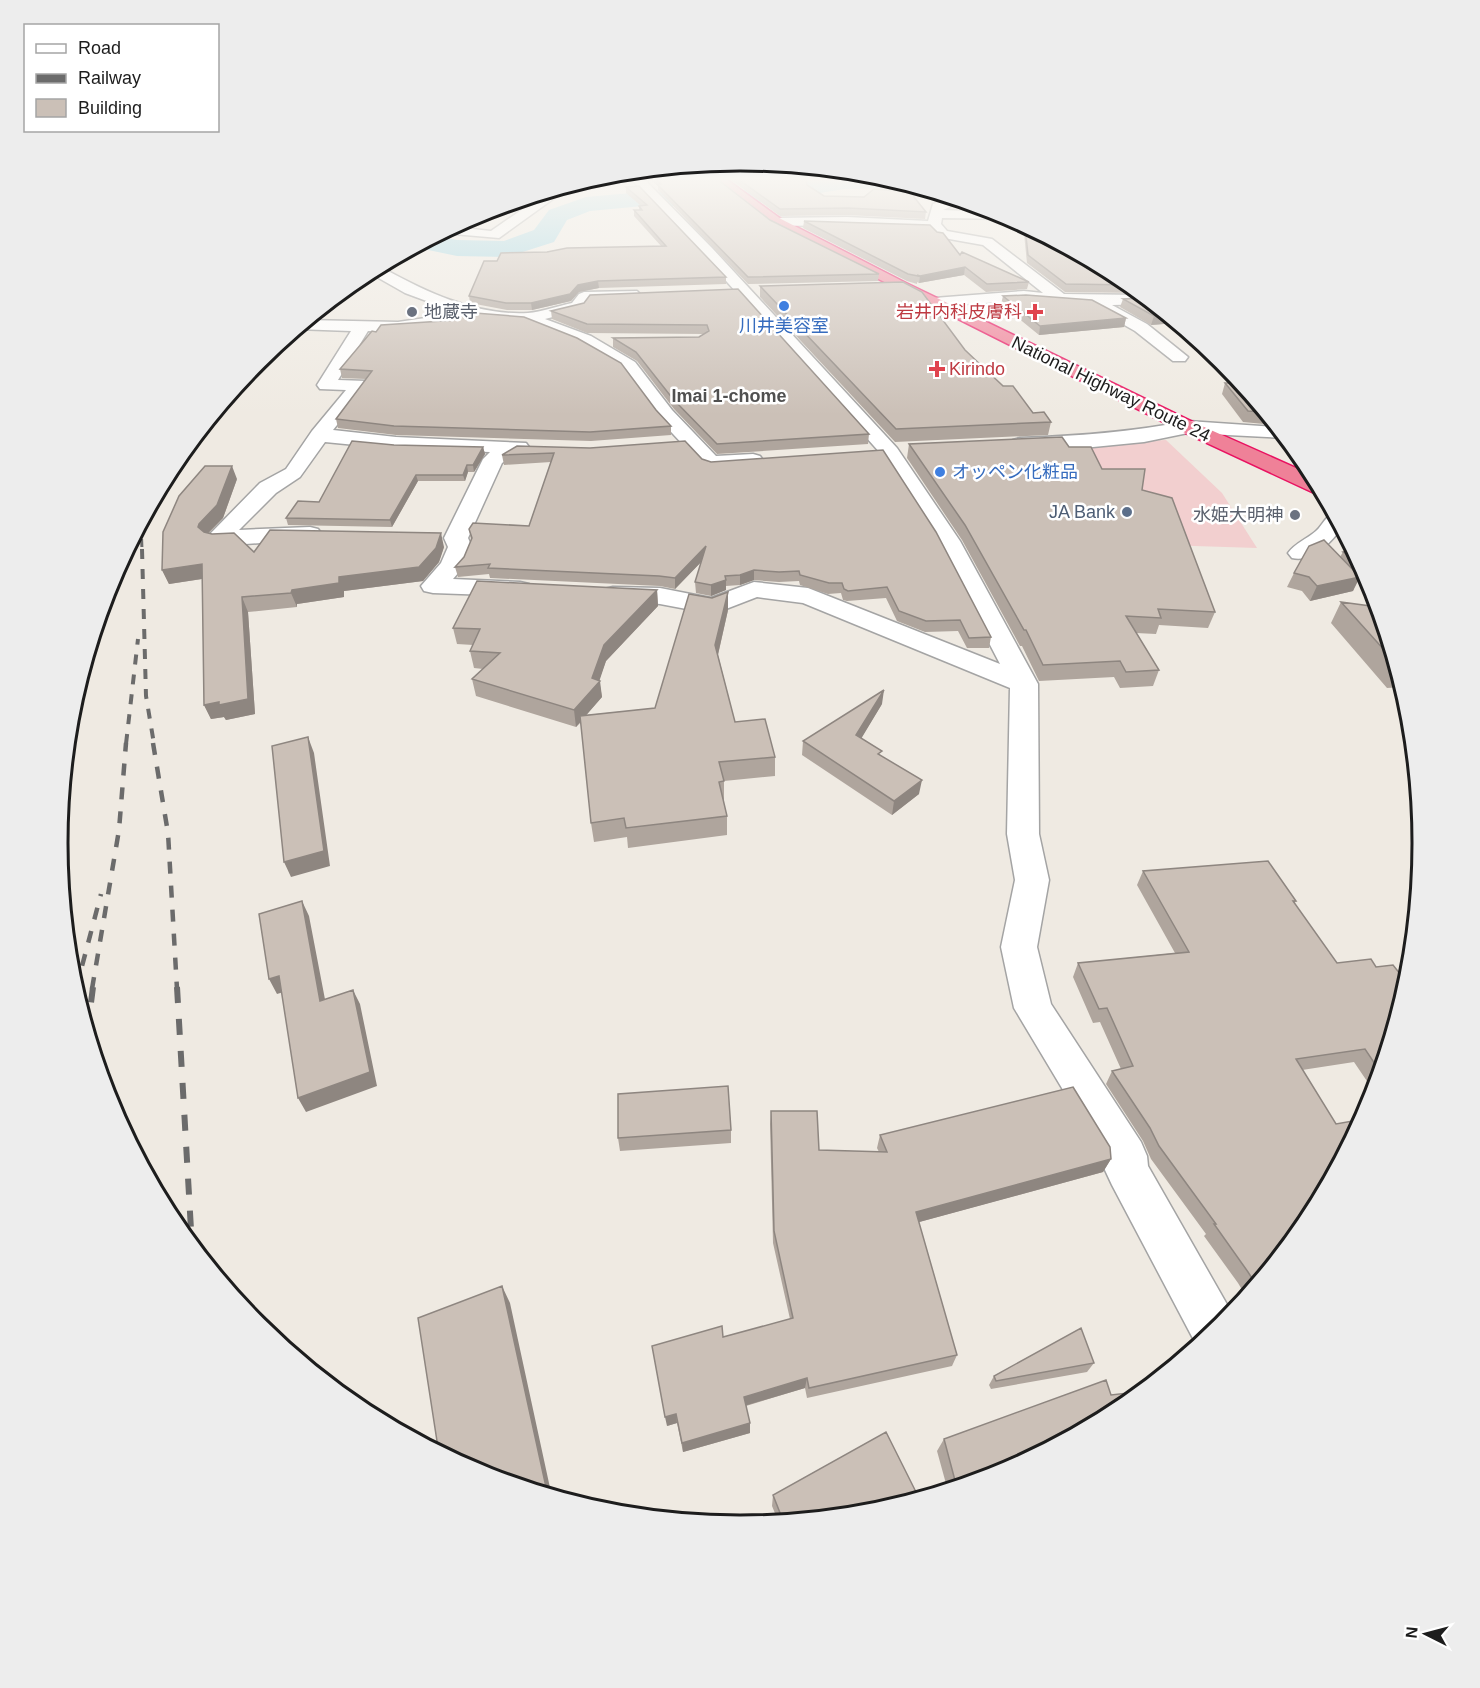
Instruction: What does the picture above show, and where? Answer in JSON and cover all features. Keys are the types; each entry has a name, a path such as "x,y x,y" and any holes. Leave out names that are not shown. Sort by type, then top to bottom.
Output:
{"highway":[{"name":"National Highway Route 24","path":"846,258 1188,427 1305,480"}],"street":[{"path":"712,258 890,452 948,541 1024,684 1023,834 1032,880 1019,947 1033,1008 1126,1156 1126,1170 1212,1324"},
{"path":"1007,258 1058,297"},
{"path":"382,275 410,291 476,314 529,318 585,340 629,366 688,441 711,463 773,459"},
{"path":"871,287 901,286"},
{"path":"722,292 768,291"},
{"path":"529,318 578,306 584,297 644,294"},
{"path":"934,303 1024,296 1089,301 1135,300"},
{"path":"1089,301 1125,316 1146,328 1179,357"},
{"path":"311,326 362,327 431,323 476,314"},
{"path":"327,535 280,534 218,539 268,488 293,472 319,435 360,385 326,385 362,327"},
{"path":"585,340 620,340"},
{"path":"1002,444 1093,441 1144,436 1188,427 1272,432"},
{"path":"319,435 396,443 524,447 493,459 444,537 460,547 452,567 433,586 545,591"},
{"path":"667,443 688,441"},
{"path":"1300,553 1324,536 1332,526"},
{"path":"592,593 660,596 713,606 754,589 808,596 1024,684"}],"shaded area":[{"path":"1166,440 1222,493 1257,548 1069,542 1023,447"}],"building":[{"path":"499,258 708,258 726,277 598,281 578,285 570,294 531,303 506,303 469,296 484,261 497,261"},
{"path":"729,258 846,258 879,274 748,277"},
{"path":"876,258 975,258 1029,282 987,284 965,267 920,276 908,274"},
{"path":"1032,258 1068,258 1114,285 1066,284"},
{"path":"903,282 922,292 965,350 1003,386 1013,386 1033,413 1044,412 1051,422 896,429 760,286"},
{"path":"738,289 869,434 717,444 673,399 636,352 613,338 699,337 709,331 707,325 587,324 551,311 584,303 590,295"},
{"path":"1026,295 1092,300 1126,318 1040,326 1003,296"},
{"path":"1123,299 1133,299 1156,316 1154,316"},
{"path":"475,313 524,317 577,338 621,363 656,410 671,426 590,432 394,426 336,419 372,371 340,369 372,331 376,332 381,325 458,320 460,316"},
{"path":"1225,383 1230,383 1255,411 1248,411"},
{"path":"1062,437 1069,447 1091,447 1102,469 1145,469 1142,490 1172,498 1215,612 1158,609 1161,618 1126,616 1159,670 1126,672 1120,661 1043,665 1026,630 965,525 909,444"},
{"path":"352,441 394,445 483,447 473,465 467,465 463,475 416,475 390,520 286,518 298,501 319,502"},
{"path":"685,441 702,459 711,462 883,450 936,532 991,637 969,638 960,620 926,621 899,611 887,587 848,591 844,589 842,583 829,583 800,575 799,571 754,570 740,575 725,576 726,580 711,585 695,582 706,546 675,578 488,568 490,564 455,567 464,557 472,538 469,529 473,523 529,526 554,453 502,455 517,446 590,448"},
{"path":"205,466 232,466 217,505 198,527 212,534 234,533 254,552 270,530 441,533 436,548 419,567 339,577 339,583 292,590 291,593 242,597 248,699 219,705 219,702 204,705 202,564 162,570 163,532 179,496"},
{"path":"1324,540 1353,570 1357,578 1317,586 1309,577 1294,573 1309,546"},
{"path":"477,581 657,590 604,645 592,678 600,681 574,710 472,679 500,653 470,651 480,629 453,628"},
{"path":"728,592 715,645 735,722 765,719 775,757 719,762 724,781 719,782 727,816 626,828 624,818 591,823 580,716 655,708 689,594 712,598"},
{"path":"1341,602 1368,606 1384,649"},
{"path":"884,690 856,735 882,751 878,754 922,780 894,801 803,741"},
{"path":"308,737 324,851 284,862 272,746"},
{"path":"1268,861 1337,963 1371,959 1376,967 1393,965 1400,974 1390,1018 1375,1064 1365,1049 1296,1059 1336,1124 1352,1121 1322,1180 1299,1218 1253,1279 1159,1146 1150,1128 1112,1071 1133,1066 1107,1008 1099,1009 1078,963 1189,952 1143,871"},
{"path":"302,901 320,1001 353,990 370,1072 298,1098 279,976 269,979 259,914"},
{"path":"728,1086 731,1130 618,1138 618,1094"},
{"path":"1073,1087 1110,1147 1111,1159 916,1212 957,1355 809,1388 807,1378 744,1397 750,1423 682,1443 676,1414 665,1417 652,1346 722,1326 723,1337 793,1318 774,1231 771,1111 817,1111 819,1150 887,1152 880,1135"},
{"path":"502,1286 546,1487 483,1465 437,1444 418,1318"},
{"path":"1081,1328 1094,1363 996,1381 994,1376"},
{"path":"1106,1380 1111,1395 1128,1393 1076,1426 1037,1447 955,1481 944,1439"},
{"path":"886,1432 917,1493 828,1511 781,1515 773,1495"}],"railway":[{"path":"142,539 142,550"},
{"path":"142,549 146,696 154,744"},
{"path":"126,744 138,639"},
{"path":"92,989 119,830 126,743"},
{"path":"153,743 168,833 177,989"},
{"path":"80,974 101,894"},
{"path":"89,1015 93,987"},
{"path":"177,987 191,1232"}],"place":[{"name":"川井美容室","path":"784,306"},
{"name":"地蔵寺","path":"412,312"},
{"name":"岩井内科皮膚科","path":"1035,312"},
{"name":"Kirindo","path":"937,369"},
{"name":"オッペン化粧品","path":"940,472"},
{"name":"JA Bank","path":"1127,512"},
{"name":"水姫大明神","path":"1295,515"}],"district":[{"name":"Imai 1-chome","path":"729,396"}]}
